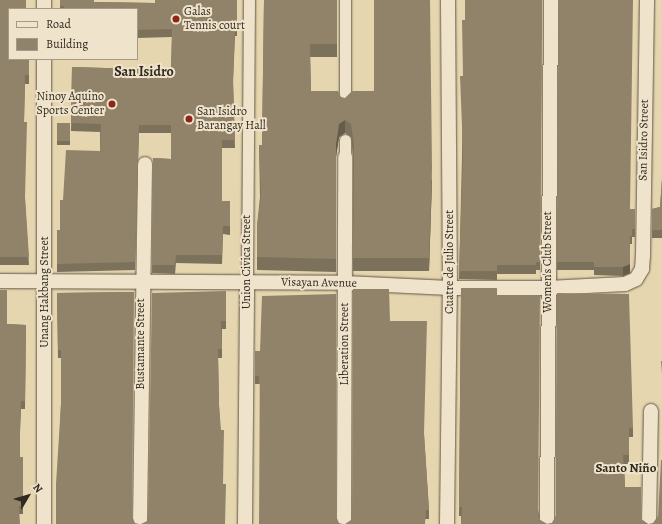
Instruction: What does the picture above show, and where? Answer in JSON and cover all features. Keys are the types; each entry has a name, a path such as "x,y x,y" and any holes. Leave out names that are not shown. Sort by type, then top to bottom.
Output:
{"street":[{"name":"Union Civica Street","path":"245,524 249,0"},
{"path":"345,0 345,104"},
{"name":"Cuatre de Julio Street","path":"447,524 450,288 448,0"},
{"name":"Women's Club Street","path":"548,524 548,288 551,0"},
{"name":"San Isidro Street","path":"636,279 642,269 643,256 646,0"},
{"name":"Unang Hakbang Street","path":"44,60 44,524"},
{"name":"Liberation Street","path":"344,524 345,140"},
{"name":"Bustamante Street","path":"140,524 142,282 145,164"},
{"name":"Visayan Avenue","path":"0,281 345,283 450,288 548,288 625,284 636,279"},
{"path":"649,524 651,411"}],"building":[{"path":"0,0 26,0 26,8 8,8 8,60 29,60 29,75 25,75 24,122 27,122 25,197 29,257 0,257"},
{"path":"60,0 155,3 155,0 237,0 237,28 235,28 233,79 235,140 222,140 222,201 230,201 230,226 223,226 222,255 176,255 175,265 152,265 153,158 171,159 171,125 139,125 135,262 57,264 57,230 60,230 60,200 63,200 66,150 100,151 101,124 71,123 72,67 171,70 172,29 138,30 138,8 64,8 64,6 60,6"},
{"path":"264,0 337,0 337,44 310,44 311,91 338,91 341,97 345,98 352,91 374,91 374,0 430,0 432,168 429,258 353,258 354,144 351,124 345,120 339,124 336,144 336,259 257,257 257,226 261,195 259,145 262,145"},
{"path":"465,0 542,0 540,262 536,262 536,265 497,265 497,271 459,271 463,152 460,76 463,76 462,20 465,20"},
{"path":"559,0 633,0 630,209 635,209 635,229 632,229 632,236 630,236 630,264 623,267 594,267 594,262 557,262"},
{"path":"57,123 70,123 70,141 57,141"},
{"path":"662,179 662,230 652,230 652,209 660,207"},
{"path":"461,288 497,288 497,295 500,296 540,296 538,515 540,520 547,524 461,524 462,507 459,507"},
{"path":"353,289 389,289 390,321 427,321 424,433 429,510 426,510 425,524 345,524 351,520 352,516"},
{"path":"0,290 7,290 7,324 26,325 25,401 21,401 20,426 20,457 23,457 23,506 19,506 20,524 0,524"},
{"path":"226,291 226,321 221,321 222,349 218,349 219,405 221,430 224,430 223,484 226,484 225,524 141,524 147,521 148,516 152,293"},
{"path":"134,292 132,516 135,523 139,524 56,524 56,484 61,404 61,350 58,350 57,293"},
{"path":"557,293 629,294 633,428 629,428 629,455 623,455 625,487 641,487 641,519 648,524 547,524 552,523 556,516"},
{"path":"336,294 336,516 339,523 343,524 259,524 260,376 255,376 255,351 260,351 262,296"},
{"path":"662,460 662,524 648,524 653,523 658,516"}],"place":[{"name":"Galas Tennis court","path":"176,19"},
{"name":"Ninoy Aquino Sports Center","path":"112,104"},
{"name":"San Isidro Barangay Hall","path":"189,119"}],"district":[{"name":"San Isidro","path":"144,72"},
{"name":"Santo Niño","path":"626,468"}]}
